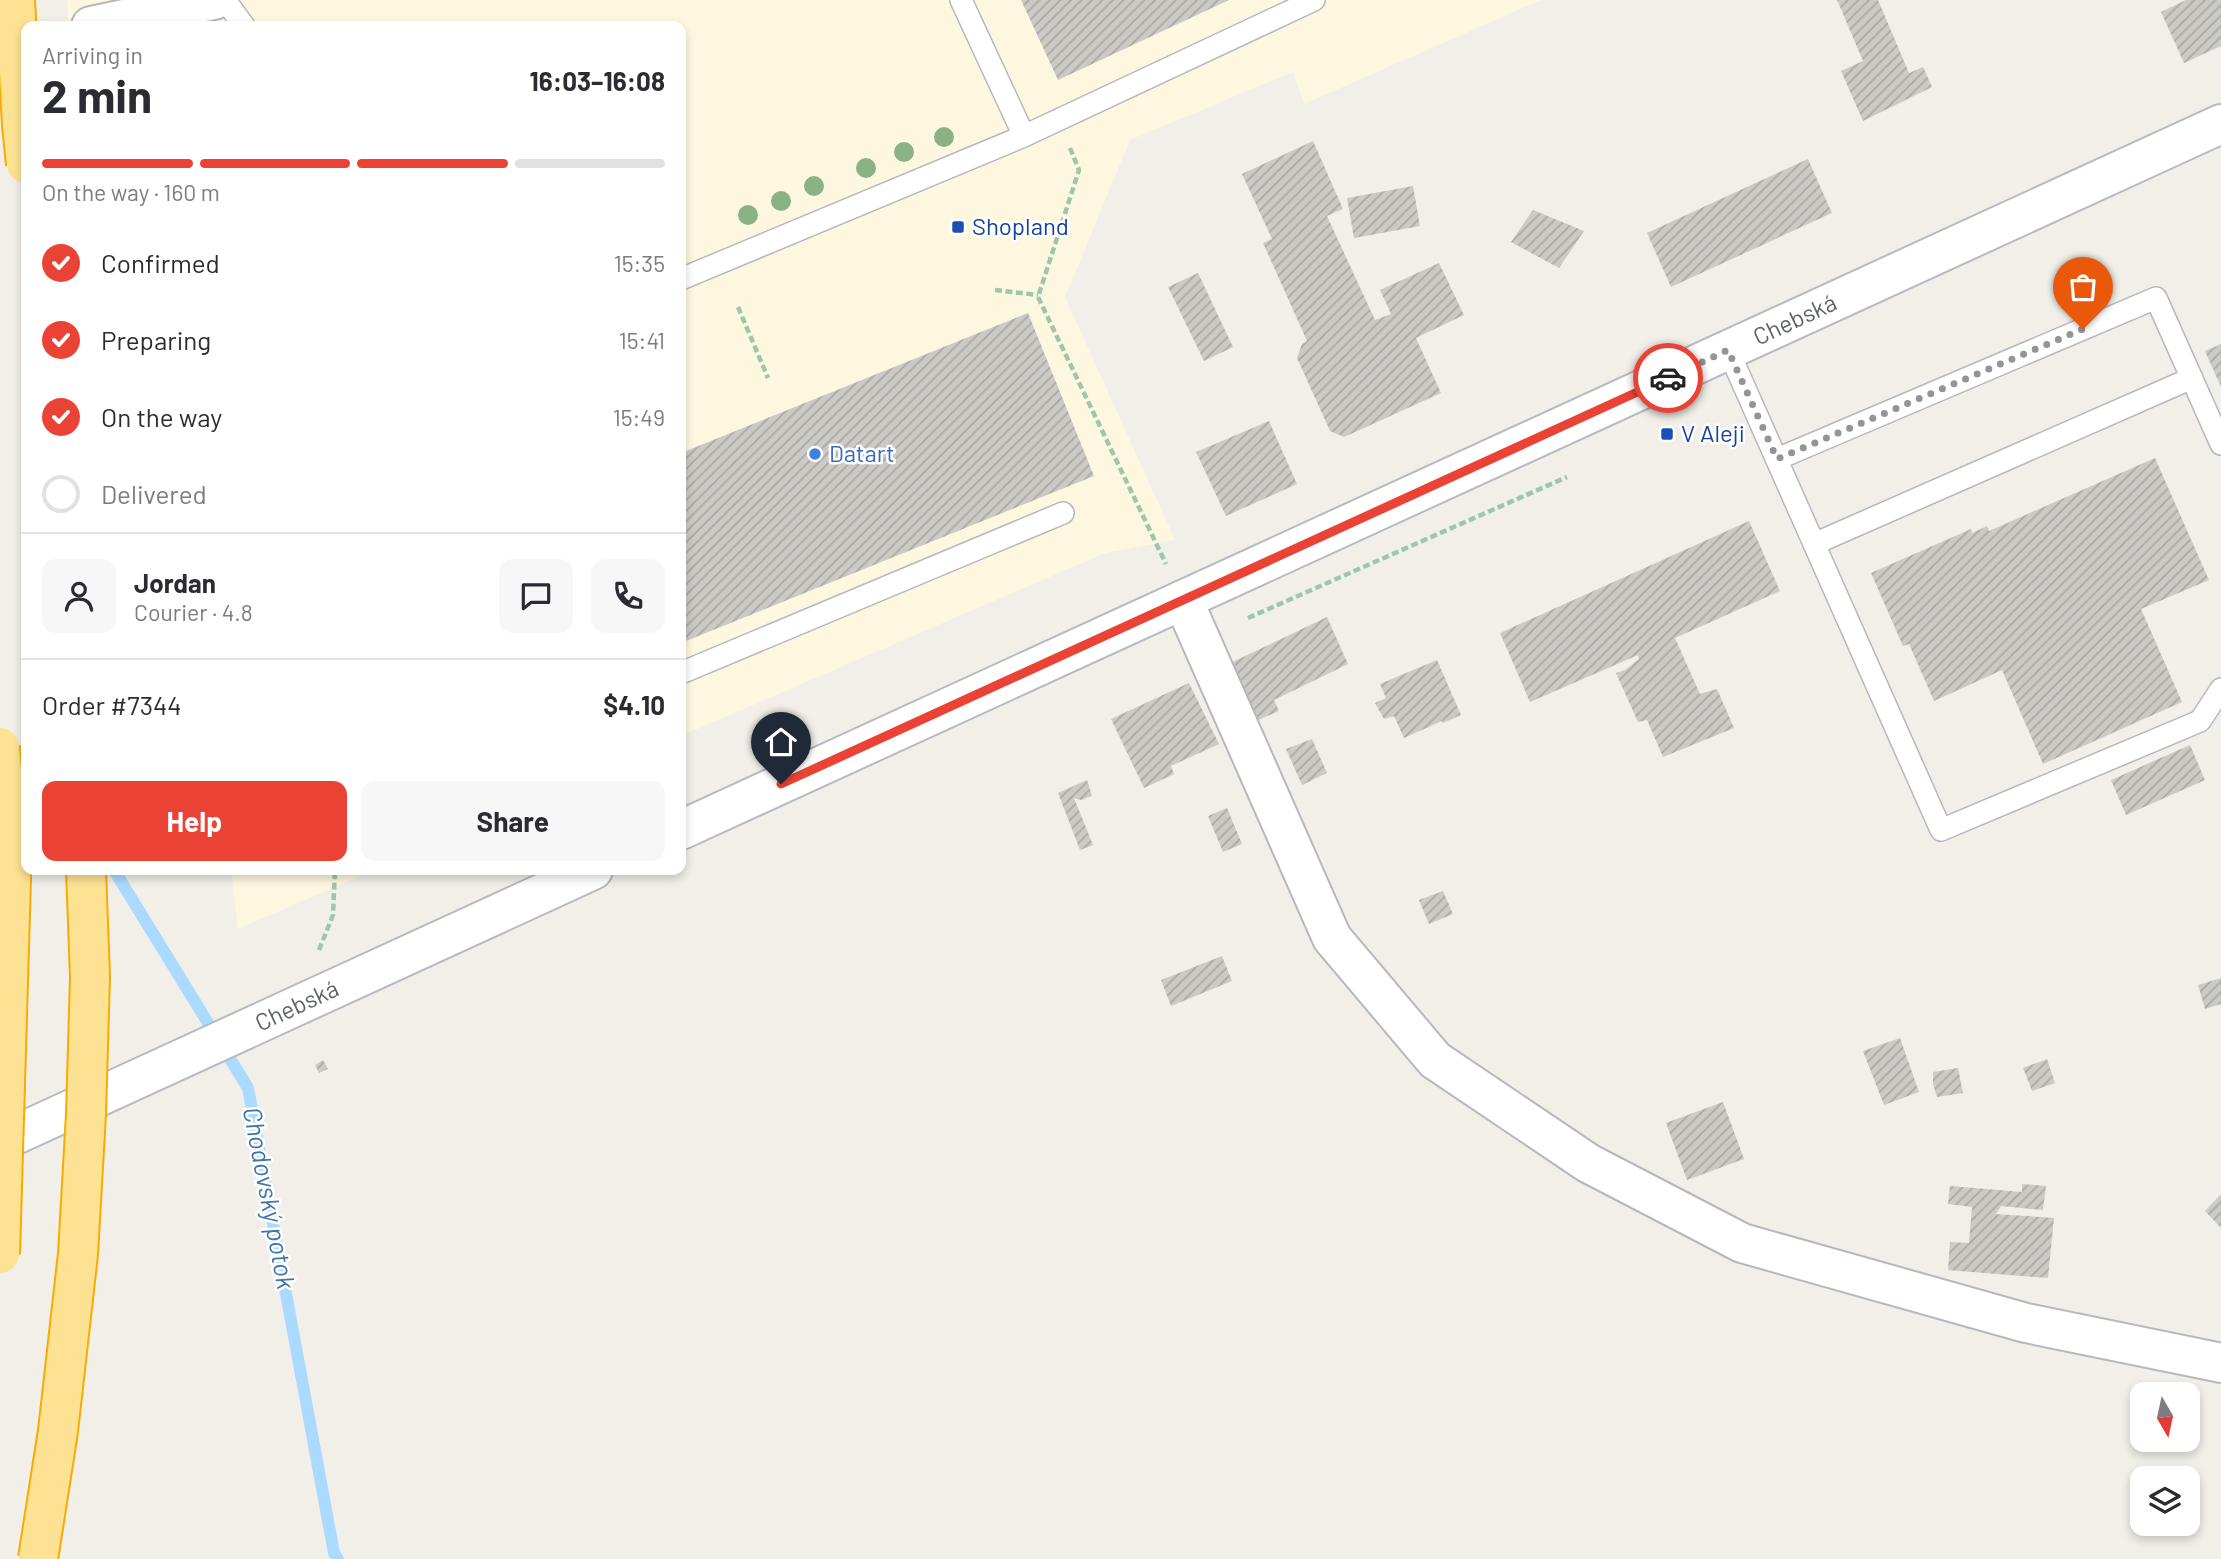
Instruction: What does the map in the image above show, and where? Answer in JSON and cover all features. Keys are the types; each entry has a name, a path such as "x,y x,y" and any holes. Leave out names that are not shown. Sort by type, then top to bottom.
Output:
{"highway":[{"path":"15,0 21,107"},
{"path":"0,747 11,879 0,1254"},
{"path":"38,1559 58,1431 78,1254 90,977 86,875"}],"street":[{"path":"115,21 214,0"},
{"path":"0,46 21,41"},
{"name":"Chebská","path":"686,828 2221,124"},
{"path":"1183,600 1332,938 1435,1060 1588,1163 1742,1243 2026,1323 2220,1364"},
{"name":"Chebská","path":"0,1142 582,875"}],"lane":[{"path":"225,0 240,21"},
{"path":"961,0 1024,136"},
{"path":"686,277 1024,136 1057,118 1314,0"},
{"path":"1777,459 2156,298 2221,444"},
{"path":"1728,350 1941,830 2200,721 2221,689"},
{"path":"1814,544 2192,379"},
{"path":"686,671 1063,513"}],"path":[{"path":"1057,118 1079,170 1038,295 1183,600"},
{"path":"995,290 1038,295"},
{"path":"738,307 768,379"},
{"path":"1200,640 1567,477"},
{"path":"318,951 333,915 335,875"}],"shaded area":[{"name":"Shopland","path":"67,0 1541,0 1304,104 1293,72 1130,140 1065,297 1175,540 1105,553 686,734 686,21 69,21"},
{"path":"232,875 362,875 238,929"}],"building":[{"path":"1021,0 1229,0 1058,80"},
{"path":"1837,0 1878,0 1909,73 1923,67 1932,87 1863,121 1841,71 1863,61"},
{"path":"2186,0 2221,0 2221,46 2184,63 2161,12"},
{"path":"1313,141 1343,209 1327,216 1375,320 1391,314 1380,290 1439,263 1464,315 1416,338 1441,393 1344,437 1330,431 1297,358 1302,344 1307,341 1263,243 1272,239 1242,174"},
{"path":"1808,159 1832,213 1671,287 1647,233"},
{"path":"1413,186 1420,226 1354,238 1347,198"},
{"path":"1533,210 1584,231 1559,268 1511,242"},
{"path":"1198,273 1233,347 1204,361 1168,287"},
{"path":"1028,313 1094,476 686,641 686,451"},
{"path":"2221,344 2221,387 2205,351"},
{"path":"1269,421 1297,484 1226,516 1196,452"},
{"path":"2155,458 2209,580 2141,609 2182,702 2043,764 2002,670 1934,701 1909,644 1903,646 1871,573 1971,529 1972,533 1987,526 1989,531"},
{"path":"1749,521 1780,591 1675,638 1700,694 1717,689 1734,728 1663,757 1647,720 1638,722 1616,673 1625,670 1639,659 1638,655 1530,702 1500,633"},
{"path":"1327,617 1348,664 1274,700 1279,711 1256,721 1222,667"},
{"path":"1437,660 1461,715 1404,738 1394,716 1384,719 1375,703 1386,698 1380,684"},
{"path":"1189,683 1219,744 1171,766 1174,774 1144,788 1111,719"},
{"path":"1312,739 1327,773 1302,785 1286,749"},
{"path":"2190,745 2205,780 2126,815 2111,780"},
{"path":"1087,780 1092,796 1081,800 1074,798 1093,845 1080,850 1058,793"},
{"path":"1227,808 1242,844 1223,852 1208,816"},
{"path":"1443,891 1453,914 1429,924 1419,900"},
{"path":"1222,956 1232,981 1171,1006 1161,980"},
{"path":"2221,978 2221,1004 2205,1009 2198,985"},
{"path":"1900,1038 1919,1092 1884,1105 1863,1051"},
{"path":"2047,1059 2055,1083 2032,1091 2023,1068"},
{"path":"323,1060 328,1069 319,1073 315,1065"},
{"path":"1958,1068 1963,1093 1937,1097 1933,1072"},
{"path":"1723,1102 1744,1159 1687,1180 1666,1123"},
{"path":"2022,1184 2046,1186 2043,1210 2001,1206 1996,1214 2054,1218 2048,1278 1948,1270 1950,1242 1969,1243 1972,1207 1948,1204 1950,1186 2022,1192"},
{"path":"2221,1194 2221,1228 2205,1211"}],"waterway":[{"name":"Chodovský potok","path":"10,749 21,761"},
{"name":"Chodovský potok","path":"117,875 248,1088 334,1553 338,1559"}],"way so far":[{"path":"1668,378 1728,350 1777,459 2083,329"}],"place":[{"name":"Shopland","path":"958,227"},
{"name":"V Aleji","path":"1667,434"},
{"name":"Datart","path":"815,454"}],"route":[{"path":"781,784 1668,378"}]}
